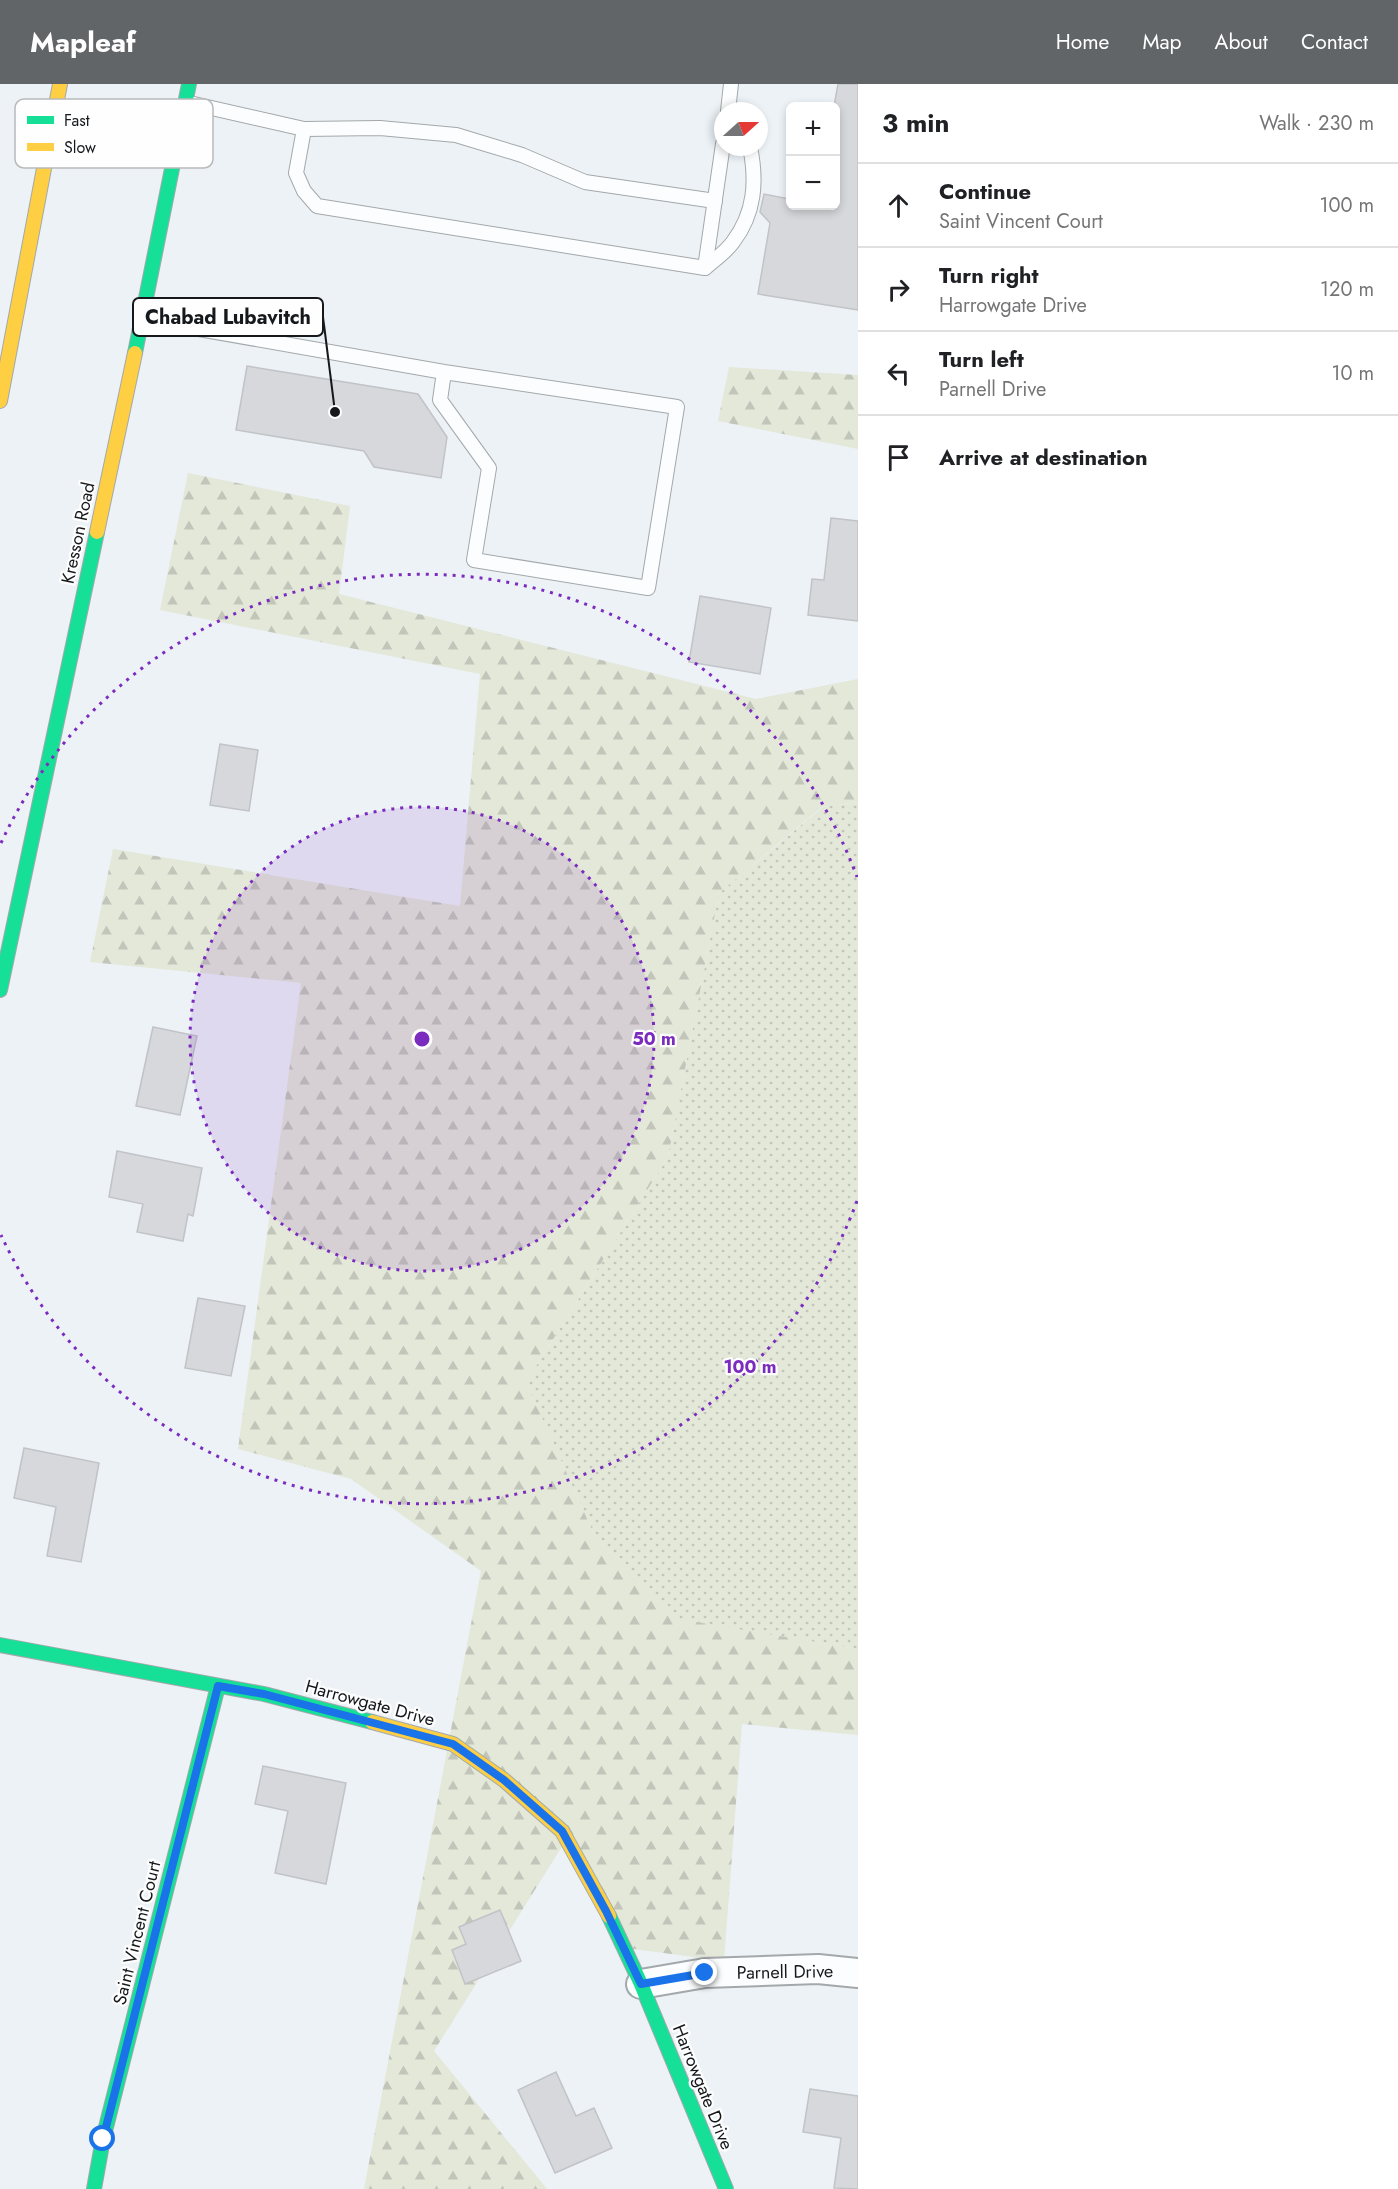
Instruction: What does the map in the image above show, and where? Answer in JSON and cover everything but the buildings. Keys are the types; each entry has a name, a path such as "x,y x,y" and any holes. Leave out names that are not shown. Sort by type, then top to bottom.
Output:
{"street":[{"path":"57,99 60,84"},
{"name":"Kresson Road","path":"186,99 189,84"},
{"path":"0,401 10,301 41,168"},
{"name":"Kresson Road","path":"0,990 172,168"},
{"name":"Harrowgate Drive","path":"0,1645 264,1694 394,1728 453,1744 504,1780 562,1831 606,1911 641,1984 726,2189"},
{"name":"Saint Vincent Court","path":"94,2189 103,2139 218,1686"},
{"name":"Parnell Drive","path":"641,1984 705,1973 818,1969 858,1973"}],"lane":[{"path":"730,102 731,84"},
{"path":"213,108 304,129 380,128 456,135 522,155 585,182 715,201"},
{"path":"304,129 296,173 304,191 317,206 705,268"},
{"path":"705,268 721,156"},
{"path":"705,268 733,243 750,210 755,173 752,156"},
{"path":"142,319 444,372 677,407 648,588 474,560 489,468 440,400 444,372"}],"green space":[{"path":"729,367 858,375 858,449 718,421"},
{"path":"188,473 350,506 339,594 756,699 858,679 858,802 822,807 719,893 668,1157 526,1382 593,1532 678,1619 858,1649 858,1735 742,1724 724,1961 626,1948 568,1837 434,2051 547,2189 364,2189 481,1571 351,1479 238,1449 301,983 90,962 113,849 460,906 480,674 160,610"},
{"path":"858,802 858,1649 678,1620 593,1532 526,1382 668,1157 719,893 823,807"}],"traffic: fast":[{"path":"186,99 189,84"},
{"path":"135,353 172,168"},
{"path":"0,990 97,532"},
{"path":"0,1645 264,1694 372,1722"},
{"path":"94,2189 103,2139 218,1686"},
{"path":"609,1916 641,1984 726,2189"}],"traffic: slow":[{"path":"57,99 60,84"},
{"path":"0,401 44,168"},
{"path":"97,532 135,353"},
{"path":"372,1722 453,1744 504,1780 562,1831 609,1916"}],"place":[{"name":"Chabad Lubavitch","path":"335,412"}],"route":[{"path":"103,2139 218,1686 264,1694 453,1744 504,1780 562,1831 606,1911 641,1984 705,1973"}]}
